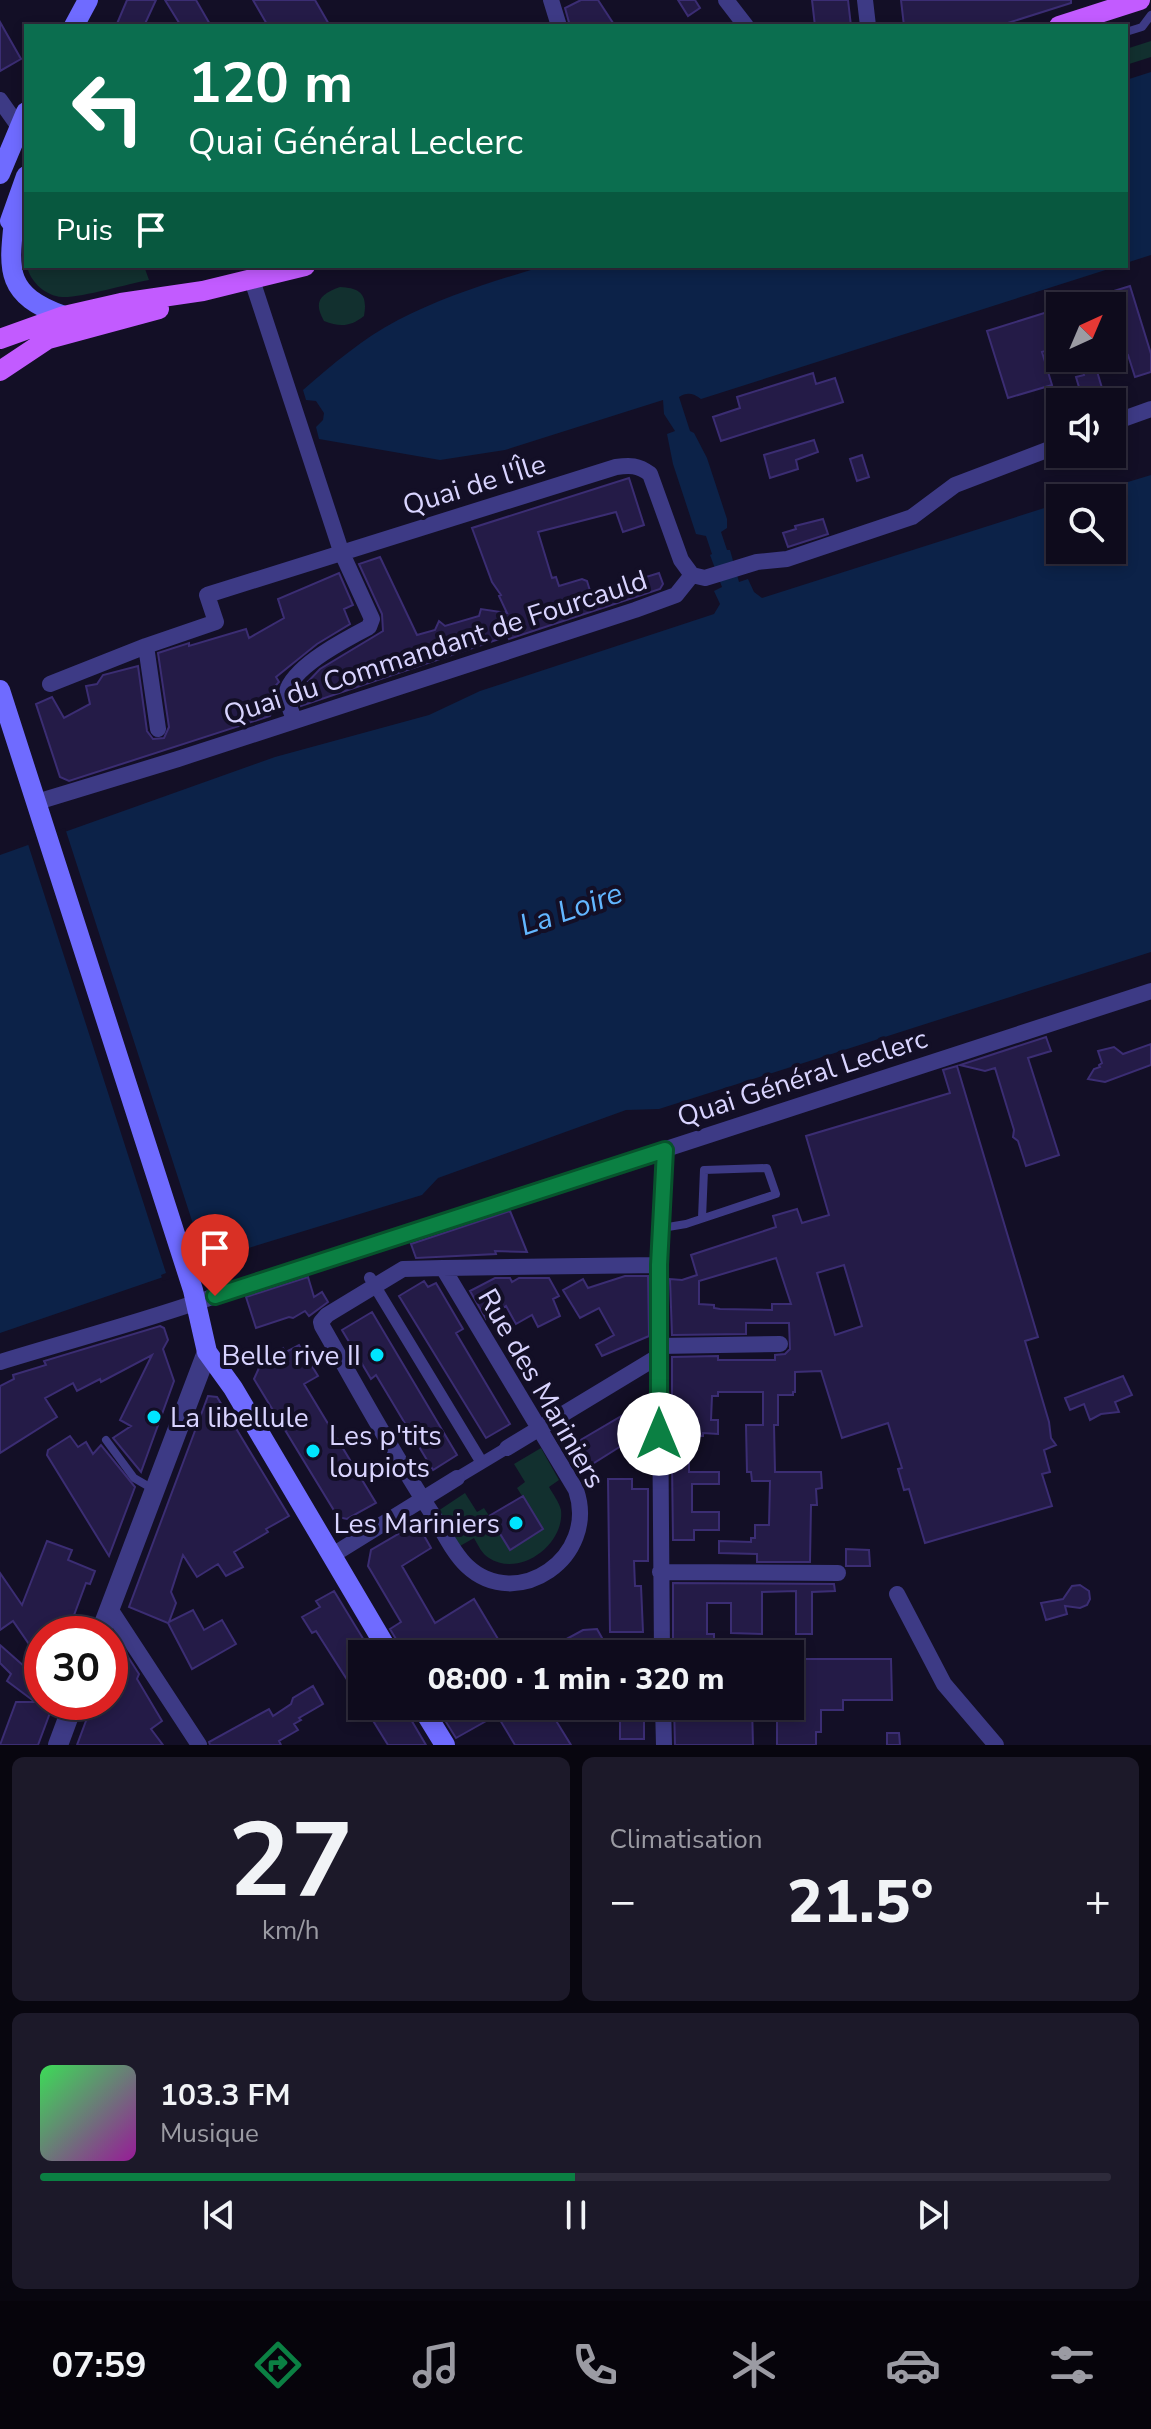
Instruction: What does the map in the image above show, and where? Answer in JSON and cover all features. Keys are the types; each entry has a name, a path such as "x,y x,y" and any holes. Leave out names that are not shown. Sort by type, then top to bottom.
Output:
{"main road":[{"path":"75,24 90,0"},
{"path":"84,24 90,0"},
{"path":"1065,24 1140,0"},
{"path":"0,174 22,120"},
{"path":"0,243 24,182"},
{"path":"15,211 10,257 14,278 31,301 64,316"},
{"path":"0,339 64,316 121,303 187,294 297,268"},
{"path":"0,371 48,339 159,309 187,294"},
{"path":"0,690 195,1296 207,1352 382,1640"},
{"path":"430,1720 445,1745"}],"street":[{"path":"551,0 558,24"},
{"path":"726,0 744,24"},
{"path":"865,0 868,24"},
{"path":"0,100 22,120"},
{"path":"252,280 341,551 372,619 371,623 321,654 289,686 287,696 294,719"},
{"path":"1126,418 1151,409"},
{"path":"692,575 705,578 757,562 787,559 912,517 955,485 1046,450"},
{"name":"Quai de l'Île","path":"146,646 216,622 207,595 341,551 630,465 650,474 681,560 692,575"},
{"name":"Quai du Commandant de Fourcauld","path":"37,802 635,610 679,593 692,575"},
{"path":"50,684 146,646 158,729"},
{"name":"Quai Général Leclerc","path":"0,1362 139,1319 182,1309 195,1296 356,1256 665,1150 1151,991"},
{"path":"662,1640 659,1265 665,1150"},
{"path":"443,1268 659,1265"},
{"name":"Rue des Mariniers","path":"443,1268 576,1490 582,1506 580,1528 572,1550 551,1570 524,1582 505,1584 480,1576 465,1564 423,1499 322,1326 321,1322 327,1315 372,1282 403,1269 443,1268"},
{"path":"372,1282 482,1463"},
{"path":"331,1556 540,1429 659,1351 780,1344"},
{"path":"107,1616 207,1352"},
{"path":"194,1385 225,1378"},
{"path":"660,1572 838,1573"},
{"path":"897,1594 944,1684 996,1745"},
{"path":"110,1609 199,1745"},
{"path":"58,1745 67,1720"},
{"path":"663,1720 664,1745"}],"lane":[{"path":"1128,31 1142,27 1151,15"},
{"path":"661,1228 686,1224 776,1194 767,1168 704,1170 702,1218"},
{"path":"106,1440 134,1478 154,1489"}],"green space":[{"path":"1151,41 1151,57 1128,64 1128,48"},
{"path":"28,268 145,268 149,280 62,297 50,294 31,277"},
{"path":"340,287 357,291 365,302 364,316 349,324 324,321 319,309 323,296"},
{"path":"541,1448 559,1480 549,1487 561,1510 556,1535 548,1546 538,1555 513,1564 489,1558 474,1538 460,1546 438,1511 465,1493 477,1512 484,1508 510,1549 543,1529 517,1488 525,1482 514,1464"}],"water":[{"path":"1151,72 1151,255 1128,262 1128,79"},
{"name":"La Loire","path":"538,268 1112,268 701,399 690,394 679,397 690,431 707,458 727,519 727,528 721,532 739,582 748,579 754,592 762,598 1046,507 1046,564 1126,564 1126,484 1121,484 1151,475 1151,952 659,1109 626,1110 438,1178 422,1195 242,1250 0,1333 0,855 275,757 429,715 480,691 714,614 720,604 714,591 722,587 706,536 696,534 673,464 667,434 675,431 664,414 663,400 505,450 440,460 319,439 316,427 323,420 324,413 316,401 306,400 303,390 372,335 434,304"}],"pier":[{"path":"65,828 204,1258 211,1256 213,1264 163,1281 161,1275 166,1273 27,841"}],"building":[{"path":"127,0 156,0 145,24 117,24"},
{"path":"165,0 196,0 210,24 180,24"},
{"path":"253,0 315,0 329,24 267,24"},
{"path":"581,0 598,0 614,24 569,24 565,8"},
{"path":"678,0 695,0 700,8 688,16"},
{"path":"812,0 848,0 851,24 815,24"},
{"path":"901,0 1071,0 1071,3 1004,24 904,24"},
{"path":"0,22 21,59 0,71"},
{"path":"1130,286 1151,354 1151,372 1135,377 1126,356 1126,292 1111,292"},
{"path":"1046,312 1046,351 1042,352 1052,385 1008,398 987,331"},
{"path":"1083,372 1097,372 1102,388 1079,388 1076,377 1084,375"},
{"path":"813,373 816,384 835,378 843,402 721,441 713,417 740,408 737,397"},
{"path":"814,440 818,452 796,460 798,469 770,478 764,455"},
{"path":"862,455 869,477 857,481 850,459"},
{"path":"629,478 644,525 623,532 616,512 538,532 552,578 556,577 559,586 582,579 587,581 591,594 659,573 663,584 660,589 509,639 508,636 301,706 298,692 320,669 383,631 382,614 359,564 380,557 417,635 435,630 439,621 445,626 479,616 481,609 507,613 472,528"},
{"path":"823,519 828,534 788,547 783,533 796,529 795,526"},
{"path":"339,573 353,605 344,609 350,624 317,644 276,677 279,682 270,692 275,704 270,716 69,781 60,777 36,704 52,697 64,718 90,704 86,686 97,684 103,675 138,666 147,731 153,739 164,738 169,727 158,653 246,629 249,638 284,618 278,599"},
{"path":"1046,1037 1051,1051 1028,1058 1059,1155 1026,1166 1018,1141 1013,1137 1014,1130 995,1068 985,1071 960,1065"},
{"path":"1151,1044 1151,1065 1105,1082 1088,1079 1102,1063 1098,1051 1114,1047 1123,1054"},
{"path":"957,1066 1038,1337 1025,1341 1051,1438 1056,1445 1044,1450 1050,1472 1042,1474 1052,1506 925,1543 909,1489 904,1490 898,1469 902,1468 888,1423 842,1438 821,1371 795,1372 793,1395 778,1395 778,1425 774,1425 775,1472 821,1472 822,1488 816,1489 817,1505 811,1505 810,1562 757,1562 757,1554 719,1553 719,1541 751,1542 751,1538 755,1538 755,1525 769,1525 770,1481 752,1481 751,1472 747,1472 746,1425 763,1425 763,1392 718,1392 718,1396 712,1396 711,1420 718,1420 718,1434 672,1436 672,1357 775,1360 775,1355 785,1354 790,1349 789,1323 746,1323 746,1334 672,1335 670,1279 682,1280 697,1275 691,1255 776,1227 773,1216 797,1209 802,1223 829,1215 806,1136 950,1093 943,1070","holes":["776,1258 791,1304 772,1304 772,1310 720,1309 714,1308 714,1305 699,1304 699,1281","844,1265 862,1326 835,1335 817,1273"]},
{"path":"510,1211 527,1252 495,1251 496,1254 416,1258 411,1244"},
{"path":"625,1276 648,1276 649,1336 602,1356 596,1345 614,1335 599,1308 580,1318 563,1290 583,1279 588,1288"},
{"path":"308,1277 314,1297 322,1292 328,1302 309,1316 305,1311 293,1318 256,1328 246,1297"},
{"path":"495,1278 510,1278 512,1282 519,1278 549,1278 559,1296 553,1299 560,1316 538,1327 532,1315 516,1324 506,1306 486,1319 470,1291"},
{"path":"424,1281 428,1287 436,1283 463,1329 456,1333 510,1424 486,1438 399,1296"},
{"path":"372,1312 457,1455 433,1470 376,1375 371,1379 342,1330"},
{"path":"160,1326 164,1328 168,1340 163,1349 174,1381 141,1472 113,1438 131,1426 120,1420 152,1355 101,1382 100,1379 77,1391 73,1383 45,1398 57,1417 0,1453 0,1386 14,1379 13,1375 46,1365 44,1361"},
{"path":"299,1345 318,1376 304,1384 376,1503 347,1519 338,1517 254,1379 263,1359 283,1348 286,1352"},
{"path":"1123,1376 1132,1395 1115,1402 1119,1412 1101,1414 1090,1420 1084,1404 1070,1410 1065,1398"},
{"path":"208,1396 217,1397 289,1516 234,1552 243,1567 226,1576 218,1564 197,1577 183,1555 171,1592 176,1603 169,1622 193,1610 204,1630 222,1620 236,1644 192,1669 168,1623 129,1607"},
{"path":"625,1414 637,1436 578,1473 568,1455 574,1448 572,1445"},
{"path":"70,1436 78,1447 86,1442 93,1454 101,1445 135,1487 109,1556 47,1455 48,1450"},
{"path":"672,1463 689,1463 689,1472 719,1472 719,1484 692,1484 692,1512 719,1512 719,1530 694,1530 694,1540 673,1540"},
{"path":"608,1479 632,1479 632,1489 648,1489 648,1561 634,1561 635,1586 641,1586 643,1632 610,1632"},
{"name":"Les Mariniers","path":"523,1496 543,1529 510,1550 489,1516"},
{"path":"417,1523 431,1548 402,1566 435,1623 474,1599 499,1640 397,1640 390,1629 401,1622 368,1566 371,1550"},
{"path":"47,1541 72,1550 68,1560 95,1571 90,1584 86,1583 74,1616 24,1616 24,1637 13,1621 0,1630 0,1573 22,1605"},
{"path":"846,1549 869,1550 870,1566 846,1566"},
{"path":"673,1583 834,1584 835,1591 812,1592 812,1634 796,1634 796,1591 762,1592 762,1634 731,1633 731,1603 707,1603 707,1634 714,1634 714,1640 673,1640"},
{"path":"1080,1585 1089,1591 1087,1605 1080,1608 1065,1606 1067,1614 1046,1620 1041,1603 1063,1599 1072,1586"},
{"path":"334,1591 364,1640 348,1640 348,1681 316,1631 312,1633 302,1617 320,1607 316,1601"},
{"path":"597,1629 603,1640 565,1640 583,1630"},
{"path":"0,1645 24,1666 24,1694 7,1681 11,1674 0,1663"},
{"path":"128,1657 139,1674 137,1679 162,1721 151,1729 163,1745 77,1745 86,1720 128,1720"},
{"path":"804,1659 891,1659 892,1700 843,1700 843,1710 821,1710 821,1732 816,1732 816,1745 777,1745 777,1720 804,1720"},
{"path":"313,1686 323,1704 299,1718 301,1720 294,1724 298,1730 279,1741 281,1745 210,1745 209,1742 269,1709 273,1716"},
{"path":"16,1702 24,1702 24,1720 47,1720 38,1745 0,1745"},
{"path":"373,1720 411,1720 426,1745 388,1745"},
{"path":"445,1720 488,1720 456,1738"},
{"path":"500,1720 556,1720 571,1745 515,1745"},
{"path":"620,1720 644,1720 644,1739 620,1739"},
{"path":"674,1720 752,1720 753,1745 675,1745"},
{"path":"887,1733 899,1733 900,1745 887,1745"}],"place":[{"name":"Belle rive II","path":"377,1355"},
{"name":"La libellule","path":"154,1417"},
{"name":"Les p'tits loupiots","path":"313,1451"},
{"name":"Les Mariniers","path":"516,1523"}],"route":[{"path":"215,1296 665,1150 659,1265 659,1434"}]}
